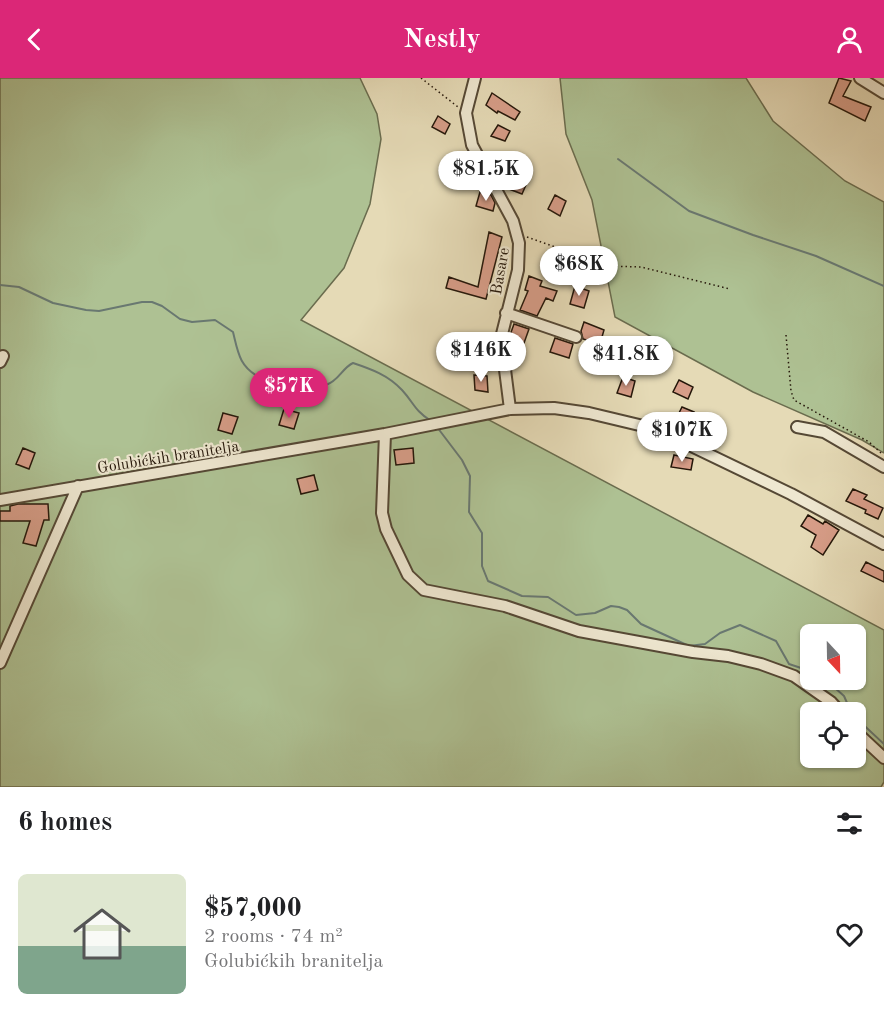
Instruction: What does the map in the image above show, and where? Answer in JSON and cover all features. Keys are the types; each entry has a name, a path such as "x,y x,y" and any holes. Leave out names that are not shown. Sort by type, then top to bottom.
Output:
{"street":[{"name":"Basare","path":"475,78 466,113 472,145 518,233 518,270 501,338 510,409"},
{"path":"860,78 884,93"},
{"path":"506,313 576,338"},
{"name":"Golubićkih branitelja","path":"0,500 391,433 510,409 554,408 589,413 656,429 791,494 884,544"},
{"path":"797,427 824,432 884,467"},
{"path":"391,433 381,513 386,529 408,575 424,590 505,606 579,631 693,652 728,656 761,664 794,676 831,702"},
{"path":"0,663 78,486"},
{"path":"866,741 884,758"}],"path":[{"path":"421,78 466,113"},
{"path":"518,233 609,266 641,267 730,289"},
{"path":"786,335 791,391 794,400 869,442 884,456"}],"green space":[{"path":"0,78 360,78 377,114 381,139 370,204 344,268 301,320 884,630 884,782 881,787 0,787"},
{"path":"560,78 746,78 773,121 845,181 884,202 884,453 862,440 753,392 615,317 592,200 566,134"}],"building":[{"path":"839,78 851,81 843,96 871,107 865,121 829,103"},
{"path":"492,93 520,112 515,120 498,111 497,113 486,105"},
{"path":"438,116 450,124 445,134 432,127"},
{"path":"498,125 510,131 505,141 491,136"},
{"path":"515,172 529,178 522,194 509,189"},
{"path":"480,192 491,195 495,203 493,211 476,206"},
{"path":"555,195 566,201 560,216 548,209"},
{"path":"489,232 502,237 486,299 446,288 449,277 478,287"},
{"path":"529,276 542,281 540,286 557,291 553,301 546,298 537,316 520,310 528,291 525,290"},
{"path":"575,286 589,291 584,308 570,304"},
{"path":"584,322 604,330 600,344 583,339 581,331"},
{"path":"514,324 529,329 524,343 509,338"},
{"path":"555,338 573,344 569,358 550,352"},
{"path":"609,346 623,351 619,364 605,361"},
{"path":"474,375 487,376 488,392 475,390"},
{"path":"623,377 635,381 631,397 617,393"},
{"path":"679,380 693,387 688,399 673,392"},
{"path":"682,407 694,412 688,424 676,419"},
{"path":"284,409 299,413 294,429 279,425"},
{"path":"223,413 238,417 232,434 218,430"},
{"path":"23,448 35,453 29,469 16,464"},
{"path":"413,448 414,463 396,465 394,450"},
{"path":"674,455 693,459 691,470 671,467"},
{"path":"314,475 318,490 301,494 297,479"},
{"path":"853,489 867,495 864,499 883,508 878,519 865,513 866,510 846,501"},
{"path":"48,504 49,520 44,520 36,546 23,543 30,521 0,521 0,511 10,511 10,506"},
{"path":"808,515 823,524 825,521 839,530 823,555 811,547 816,535 801,526"},
{"path":"866,562 884,571 884,582 861,571"}],"waterway":[{"path":"618,159 689,211 816,256 884,286"},
{"path":"0,285 19,287 53,303 86,310 99,311 152,302 180,319 192,322 215,320 233,332 243,363 259,377 326,385 334,381 353,363 391,380 431,421"},
{"path":"437,427 462,460 470,476 469,512 482,533 482,566 488,581 522,596 548,597 576,615 595,613 611,606 619,607 627,610 641,624 689,646 705,644 720,633 740,625 776,641 789,664 800,668"},
{"path":"837,690 847,702"},
{"path":"866,727 884,744"}]}
